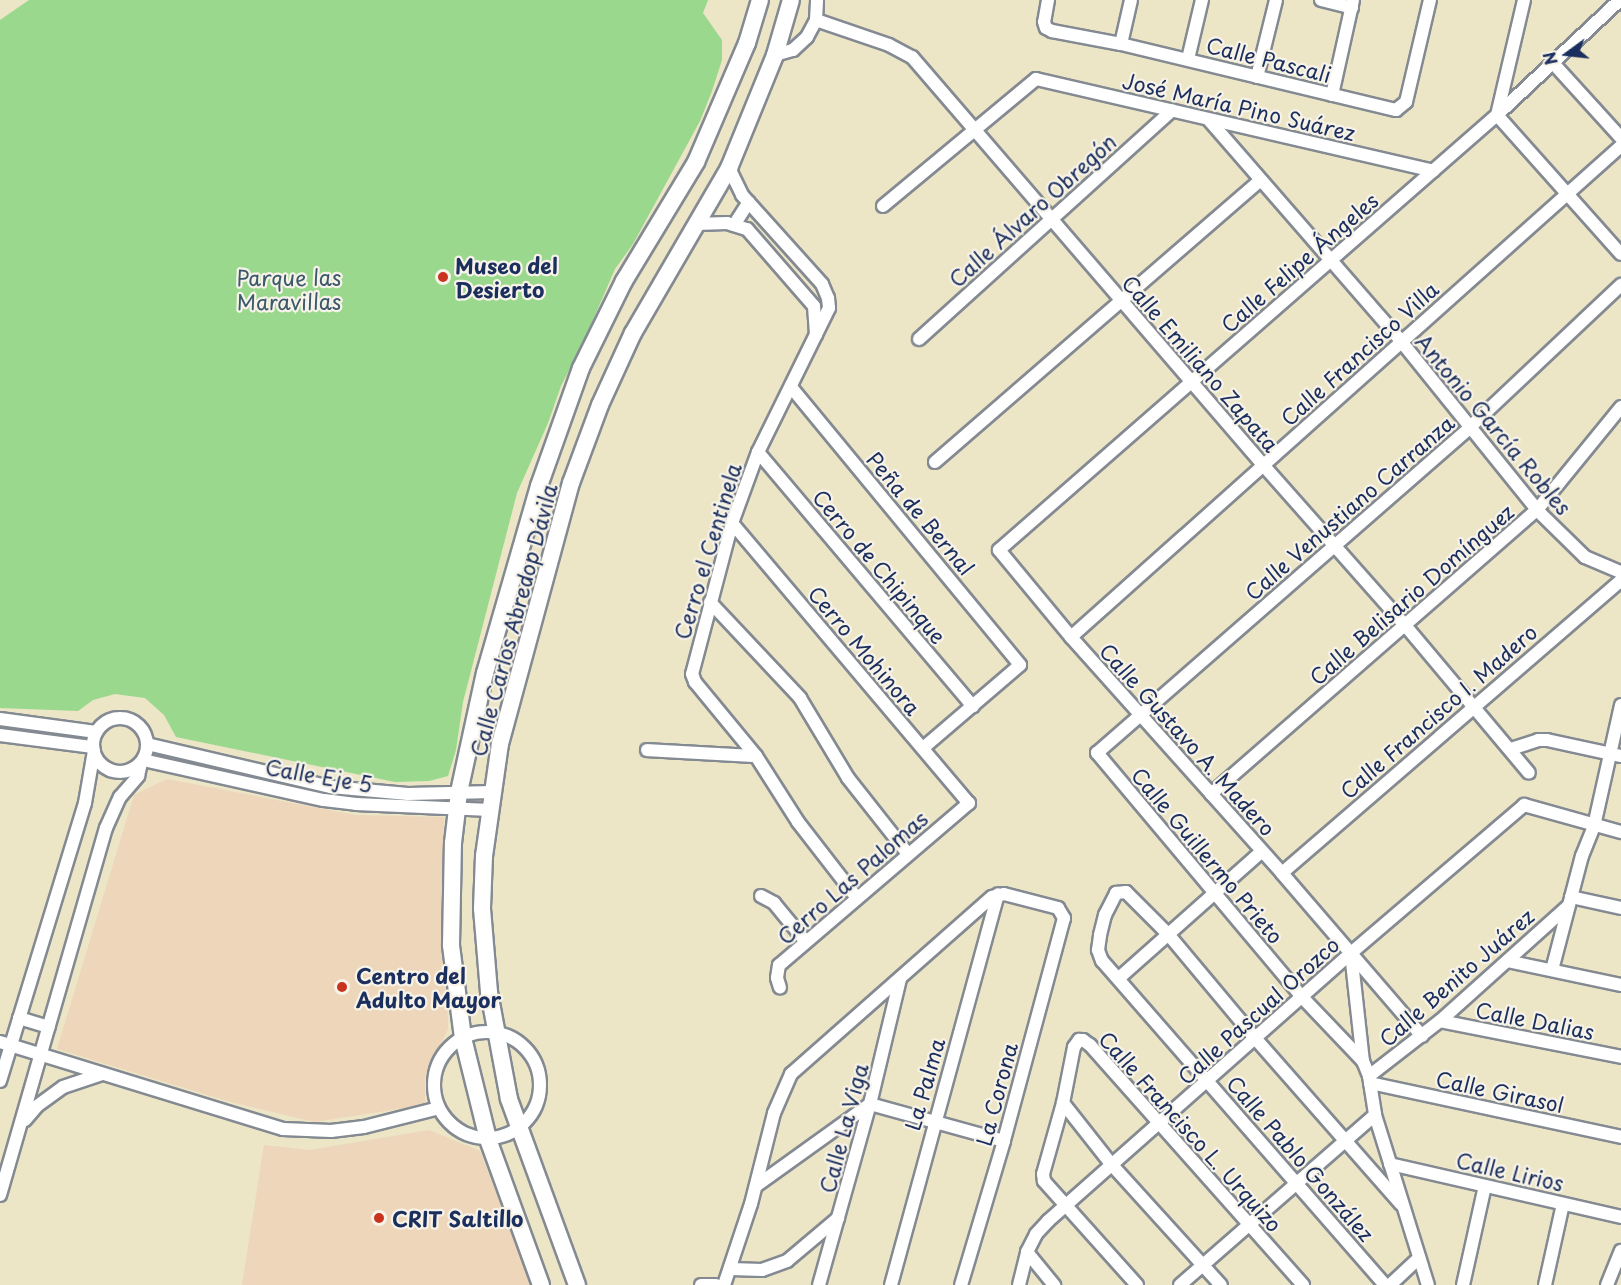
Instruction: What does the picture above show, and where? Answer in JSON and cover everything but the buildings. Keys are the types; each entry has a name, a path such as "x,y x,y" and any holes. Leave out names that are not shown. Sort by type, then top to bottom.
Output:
{"main road":[{"name":"Calle Carlos Abredop Dávila","path":"541,1285 488,1139 463,1038 451,945 451,885 458,801 485,673 539,486 581,368 624,281 696,162 747,43 760,0"},
{"name":"Calle Carlos Abredop Dávila","path":"577,1285 519,1128 503,1074 495,1033 484,955 482,908 484,856 500,744 571,483 600,405 633,333 729,168 775,55 790,0"}],"street":[{"path":"775,55 793,50 807,37 816,20 817,0"},
{"name":"Calle Pascali","path":"1048,0 1044,22 1046,28 1188,59 1396,110 1406,102 1430,0"},
{"path":"1121,44 1131,0"},
{"path":"1188,59 1202,0"},
{"path":"1257,76 1276,0"},
{"path":"1321,0 1353,4 1332,95"},
{"path":"1524,0 1497,115 1621,254"},
{"name":"Calle Felipe Ángeles","path":"999,550 1497,115 1620,0"},
{"name":"Calle Emiliano Zapata","path":"816,20 889,45 912,57 1264,466 1404,624 1529,773"},
{"path":"1553,63 1621,138"},
{"name":"José María Pino Suárez","path":"975,130 1036,79 1433,171"},
{"name":"Calle Álvaro Obregón","path":"919,339 1172,110"},
{"name":"Antonio García Robles","path":"1209,120 1400,340 1537,510 1585,557 1621,572"},
{"path":"883,206 975,130"},
{"name":"Calle Francisco Villa","path":"1071,637 1264,466 1400,340 1621,146"},
{"path":"729,168 742,195 787,244 774,259"},
{"path":"935,462 1120,299 1260,180"},
{"path":"734,225 749,202"},
{"path":"696,224 734,225 747,229 814,306 816,336"},
{"name":"Cerro el Centinela","path":"756,756 695,682 692,674 732,523 758,452 829,308 828,298 822,284 787,244"},
{"name":"Calle Venustiano Carranza","path":"1098,753 1469,428 1621,285"},
{"name":"Peña de Bernal","path":"791,387 1020,665 973,706"},
{"name":"Calle Belisario Domínguez","path":"1211,794 1537,510 1621,407"},
{"name":"Cerro de Chipinque","path":"758,452 973,706"},
{"name":"Cerro Mohinora","path":"732,523 969,803"},
{"name":"Calle Gustavo A. Madero","path":"999,550 1071,637 1282,873 1422,1036"},
{"name":"Calle Francisco I. Madero","path":"1282,873 1621,580"},
{"path":"710,602 800,698 848,778 908,854"},
{"path":"1552,970 1570,901 1616,755 1621,705"},
{"path":"923,748 973,706"},
{"path":"0,1081 6,1044 19,1018 85,803 96,732 109,720 125,718 142,730 147,744 138,776 120,797 106,828 0,1195"},
{"path":"0,719 96,732"},
{"path":"0,735 93,749"},
{"path":"1511,749 1538,740 1547,740 1616,755"},
{"name":"Calle Eje 5","path":"147,744 331,787 458,801 490,810"},
{"path":"93,749 102,766 110,771 127,772 142,762"},
{"path":"647,750 756,756 798,822 856,898"},
{"name":"Calle Guillermo Prieto","path":"1098,753 1302,996 1363,1061"},
{"name":"Calle Eje 5","path":"142,762 324,800 458,801 493,792"},
{"name":"Cerro Las Palomas","path":"780,988 777,978 779,966 969,803"},
{"name":"Calle Pascual Orozco","path":"1027,1252 1036,1234 1066,1204 1351,953 1524,805 1594,826"},
{"path":"1594,826 1621,832"},
{"path":"1119,978 1213,892 1262,851"},
{"name":"Calle Pablo González","path":"1167,934 1129,894 1124,891 1116,893 1105,915 1098,946 1102,961 1385,1285"},
{"path":"724,1285 732,1269 774,1113 791,1074 998,894"},
{"name":"La Corona","path":"960,1285 1004,1141 1064,918 1062,911 1036,902 998,894"},
{"name":"La Palma","path":"891,1285 934,1121 998,894"},
{"path":"761,896 774,903 806,942"},
{"path":"1570,901 1621,908"},
{"name":"Calle Benito Juárez","path":"1369,1079 1440,1021 1570,901"},
{"path":"1167,934 1401,1204"},
{"path":"1351,953 1363,1061 1369,1079 1375,1115 1428,1285"},
{"path":"1507,961 1621,985"},
{"name":"Calle La Viga","path":"819,1285 870,1104 900,979"},
{"path":"19,1018 49,1027"},
{"name":"Calle Dalias","path":"1440,1021 1621,1057"},
{"path":"495,1033 507,1036 523,1047 534,1061 538,1073 539,1098 531,1114 519,1128 509,1134 488,1139 464,1134 454,1127 439,1108 434,1095 436,1068 447,1051 463,1038 473,1034 495,1033"},
{"name":"Calle Francisco L. Urquizo","path":"1063,1103 1074,1047 1079,1040 1086,1041 1303,1285"},
{"path":"6,1044 283,1130 303,1132 364,1127 439,1108"},
{"path":"22,1123 50,1095 76,1081 102,1074"},
{"name":"Calle Girasol","path":"1369,1079 1621,1137"},
{"path":"1063,1103 1112,1165 1221,1285"},
{"path":"1063,1103 1043,1174 1046,1183 1137,1285"},
{"path":"756,1186 870,1104 1004,1141"},
{"path":"1180,1285 1375,1115"},
{"name":"Calle Lirios","path":"1390,1164 1621,1217"},
{"path":"1463,1285 1485,1186"},
{"path":"1545,1285 1563,1204"},
{"path":"732,1269 762,1270 787,1261 839,1217"},
{"path":"1607,1285 1621,1251"},
{"path":"1019,1285 1027,1252"},
{"path":"1027,1252 1054,1285"},
{"path":"1390,1285 1419,1258"},
{"path":"701,1285 716,1285"}],"shaded area":[{"path":"167,779 355,815 444,817 448,1029 425,1077 425,1105 314,1122 227,1101 57,1049 134,795"},
{"name":"CRIT Saltillo","path":"429,1130 480,1151 532,1285 242,1285 264,1145 310,1150"}],"green space":[{"name":"Parque las Maravillas","path":"29,0 708,0 703,13 722,40 722,60 712,91 700,121 633,244 615,269 583,343 561,386 548,423 517,493 463,702 456,750 448,776 429,781 395,782 176,737 164,715 145,698 115,694 93,700 78,711 0,708 0,20"}],"place":[{"name":"Museo del Desierto","path":"443,277"},
{"name":"Centro del Adulto Mayor","path":"342,987"},
{"name":"CRIT Saltillo","path":"379,1218"}]}
